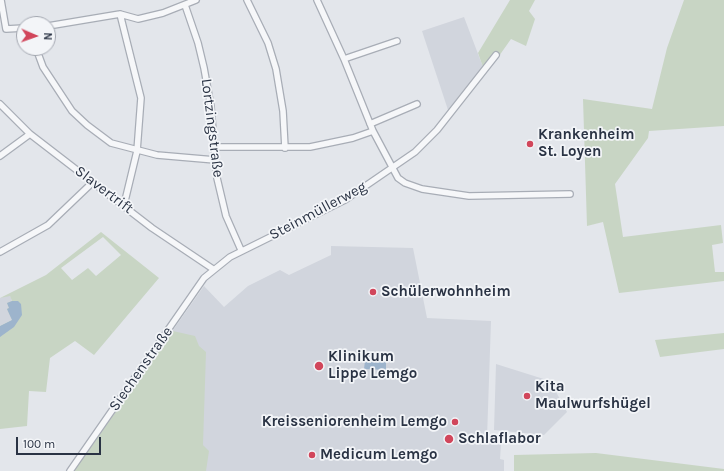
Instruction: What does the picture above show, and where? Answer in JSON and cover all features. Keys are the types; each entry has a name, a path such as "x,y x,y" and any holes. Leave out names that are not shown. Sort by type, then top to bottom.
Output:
{"street":[{"path":"1,0 6,29 16,28"},
{"path":"56,25 120,14 138,19 185,5 196,0"},
{"path":"247,0 268,43 276,69 283,111 285,148"},
{"path":"319,0 373,131 398,178 405,183 422,189 469,196 570,194"},
{"name":"Lortzingstraße","path":"185,5 198,43 211,107 215,160 226,216 241,250"},
{"path":"120,14 141,98 137,151 124,205"},
{"path":"344,59 397,41"},
{"name":"Steinmüllerweg","path":"213,269 241,250 345,200 415,152 437,130 496,55"},
{"path":"39,56 44,67 72,111 87,125 111,143 157,155 215,160"},
{"name":"Slavertrift","path":"0,104 30,134 152,228 213,269"},
{"path":"370,124 417,104"},
{"path":"215,147 310,147 353,138 373,131"},
{"path":"0,156 30,134"},
{"path":"0,252 48,225 93,182"},
{"name":"Siechenstraße","path":"70,471 204,278 213,269"}],"shaded area":[{"path":"464,17 483,67 448,110 422,31"},
{"name":"Klinikum Lippe Lemgo","path":"331,246 413,248 427,318 491,321 487,438 491,443 501,444 500,459 504,460 504,471 74,471 204,286 224,307 248,286 280,270 289,275 331,255"},
{"path":"10,295 12,301 9,308 12,320 0,326 0,298"},
{"name":"Kita Maulwurfshügel","path":"496,364 550,381 567,412 544,435 494,430"}],"green space":[{"path":"510,0 535,0 529,11 535,19 526,46 511,39 499,56 492,54 483,67 478,53"},
{"path":"684,0 724,0 724,126 649,131 648,138 615,184 623,237 721,225 723,243 712,245 715,272 724,272 724,281 619,293 603,222 587,226 583,99 652,109 667,48"},
{"path":"101,232 159,278 94,355 75,341 50,358 46,392 29,391 27,426 0,429 0,326 12,320 7,309 9,308 7,303 12,301 10,296 0,298 46,275","holes":["103,237 121,255 96,276 88,268 72,280 61,268"]},
{"path":"173,331 195,336 199,346 206,352 203,445 209,451 206,471 74,471"},
{"path":"724,333 724,349 660,357 655,340"},
{"path":"596,453 724,469 724,471 514,471 514,455"}],"water":[{"path":"18,301 21,304 22,315 14,327 0,337 0,326 12,320 7,309 9,308 7,303"},
{"path":"365,361 386,362 386,370 364,369"}],"place":[{"name":"Krankenheim St. Loyen","path":"530,144"},
{"name":"Schülerwohnheim","path":"373,292"},
{"name":"Klinikum Lippe Lemgo","path":"319,366"},
{"name":"Kita Maulwurfshügel","path":"527,396"},
{"name":"Kreisseniorenheim Lemgo","path":"455,422"},
{"name":"Schlaflabor","path":"449,439"},
{"name":"Medicum Lemgo","path":"312,455"}]}
